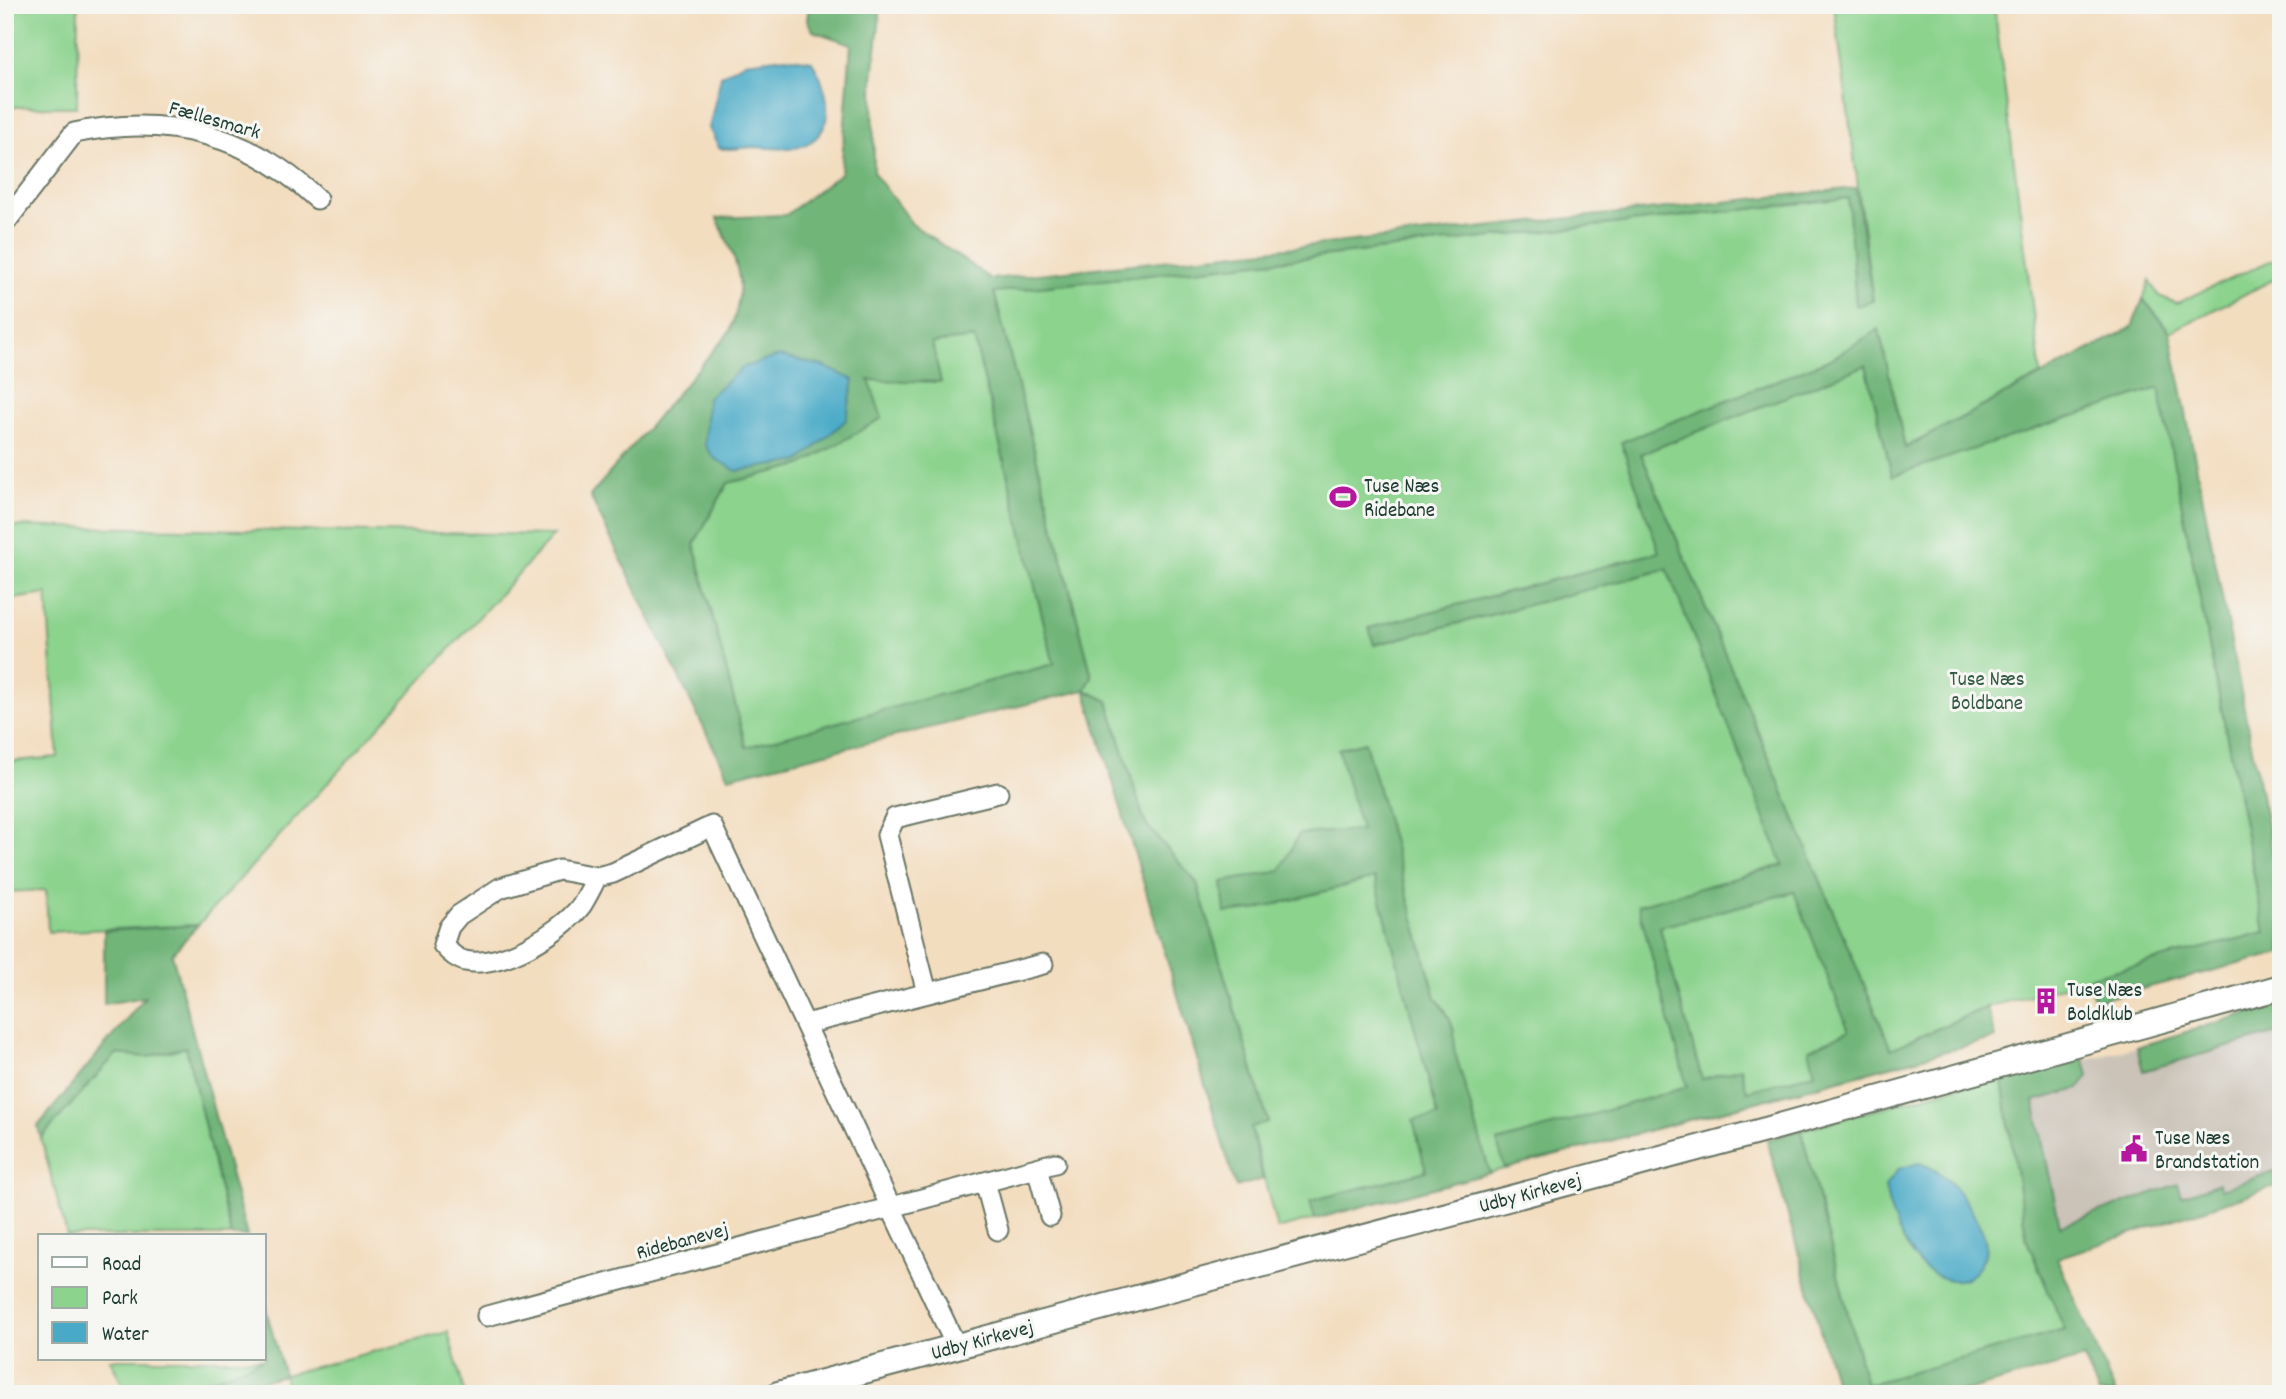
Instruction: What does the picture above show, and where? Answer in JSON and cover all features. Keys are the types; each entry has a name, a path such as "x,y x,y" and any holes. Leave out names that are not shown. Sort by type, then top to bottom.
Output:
{"street":[{"name":"Fællesmark","path":"5,223 74,133 114,125 160,125 224,141 262,155 291,174 317,199"},
{"path":"927,993 887,835 895,818 998,793"},
{"path":"597,877 582,905 550,936 520,951 485,960 464,961 443,945 449,927 459,915 500,888 559,870 597,877 613,873 712,826 806,1024 888,1207 956,1346"},
{"path":"806,1024 1043,964"},
{"name":"Udby Kirkevej","path":"778,1394 1822,1114 2281,987"},
{"name":"Ridebanevej","path":"487,1316 1046,1165 1050,1216"},
{"path":"985,1182 998,1230"}],"shaded area":[{"path":"2277,1033 2281,1059 2281,1169 2220,1189 2218,1184 2182,1196 2178,1184 2060,1226 2034,1101 2079,1089 2087,1076 2084,1060 2137,1047 2144,1071"}],"green space":[{"path":"5,5 78,5 77,107 5,107"},
{"path":"809,5 881,5 873,78 874,173 912,224 991,279 1856,188 1873,301 1856,306 1848,198 994,292 1092,677 1085,690 728,777 590,496 730,331 736,314 740,286 735,261 717,218 786,215 841,173 851,44 813,31 807,20","holes":["974,338 1054,664 746,747 694,544 728,483 801,465 882,418 869,380 941,382 932,343"]},
{"path":"1834,5 1994,5 2041,375 1905,448 1879,330 1831,359 1622,442 1660,552 1374,645 1667,569 1866,1073 1277,1229 1251,1127 1268,1121 1197,884 1145,823 1108,701 1085,690 1092,676 994,292 1849,198 1856,305 1873,301"},
{"path":"2281,256 2281,276 2170,332 2143,299 2150,280 2159,296 2177,303"},
{"path":"2143,299 2170,332 2281,896 2281,953 2095,1001 2087,978 2265,932 2159,388 1892,476 1866,365 1641,454 1891,1049 1987,1007 1995,1038 1505,1169 1497,1142 1687,1087 1638,905 1783,865 1667,569 1374,645 1369,628 1659,552 1621,442 1831,359 1879,329 1905,448 2132,327","holes":["1794,892 1849,1031 1809,1049 1815,1073 1747,1091 1741,1068 1702,1079 1660,927"]},
{"path":"974,338 1054,664 746,748 694,544 728,483 801,465 869,379 940,382 932,343"},
{"name":"Tuse Næs Boldbane","path":"1866,365 1892,475 2159,388 2265,932 1987,1007 1891,1049 1641,454"},
{"path":"5,526 554,535 198,925 48,932 46,890 5,892 5,762 58,757 47,594 5,600"},
{"path":"1085,690 1108,701 1145,823 1197,883 1268,1122 1251,1127 1263,1179 1236,1187"},
{"path":"1365,742 1436,998 1453,1028 1454,1049 1490,1173 1315,1219 1310,1201 1426,1171 1413,1120 1438,1116 1375,878 1254,910 1225,913 1222,882 1280,871 1299,834 1361,830 1338,749"},
{"path":"198,925 172,954 246,1234 231,1234 186,1047 146,1057 116,1054 41,1138 38,1126 145,997 104,1004 104,931"},
{"path":"2281,1003 2281,1059 2277,1033 2143,1071 2137,1047"},
{"path":"186,1047 231,1234 66,1234 41,1138 116,1054 146,1057"},
{"path":"2075,1056 2084,1060 2088,1076 2079,1089 2034,1101 2060,1226 2178,1184 2182,1196 2219,1183 2221,1189 2281,1169 2281,1184 2057,1258 2116,1394 2099,1394 2084,1358 1956,1394 1838,1394 1767,1140 1801,1130 1866,1385 2065,1330 2027,1241 2001,1075"},
{"path":"2001,1075 2027,1241 2065,1330 1866,1385 1801,1130"},
{"path":"266,1309 284,1375 212,1394 185,1394 184,1390 266,1360"},
{"path":"448,1332 465,1394 288,1394 284,1375"},
{"path":"110,1360 261,1362 184,1390 185,1394 127,1394"}],"water":[{"path":"785,57 812,61 818,72 827,109 821,132 812,141 794,148 719,148 709,128 721,76 745,62"},
{"path":"779,356 823,366 854,380 846,420 800,461 737,471 714,458 705,445 707,398 744,367"},
{"path":"1919,1163 1935,1170 1954,1186 1972,1211 1986,1242 1980,1266 1965,1278 1952,1280 1925,1269 1905,1244 1892,1214 1885,1186 1898,1169"}],"place":[{"name":"Tuse Næs Ridebane","path":"1343,497"},
{"name":"Tuse Næs Boldklub","path":"2046,1001"},
{"name":"Tuse Næs Brandstation","path":"2134,1149"}]}
